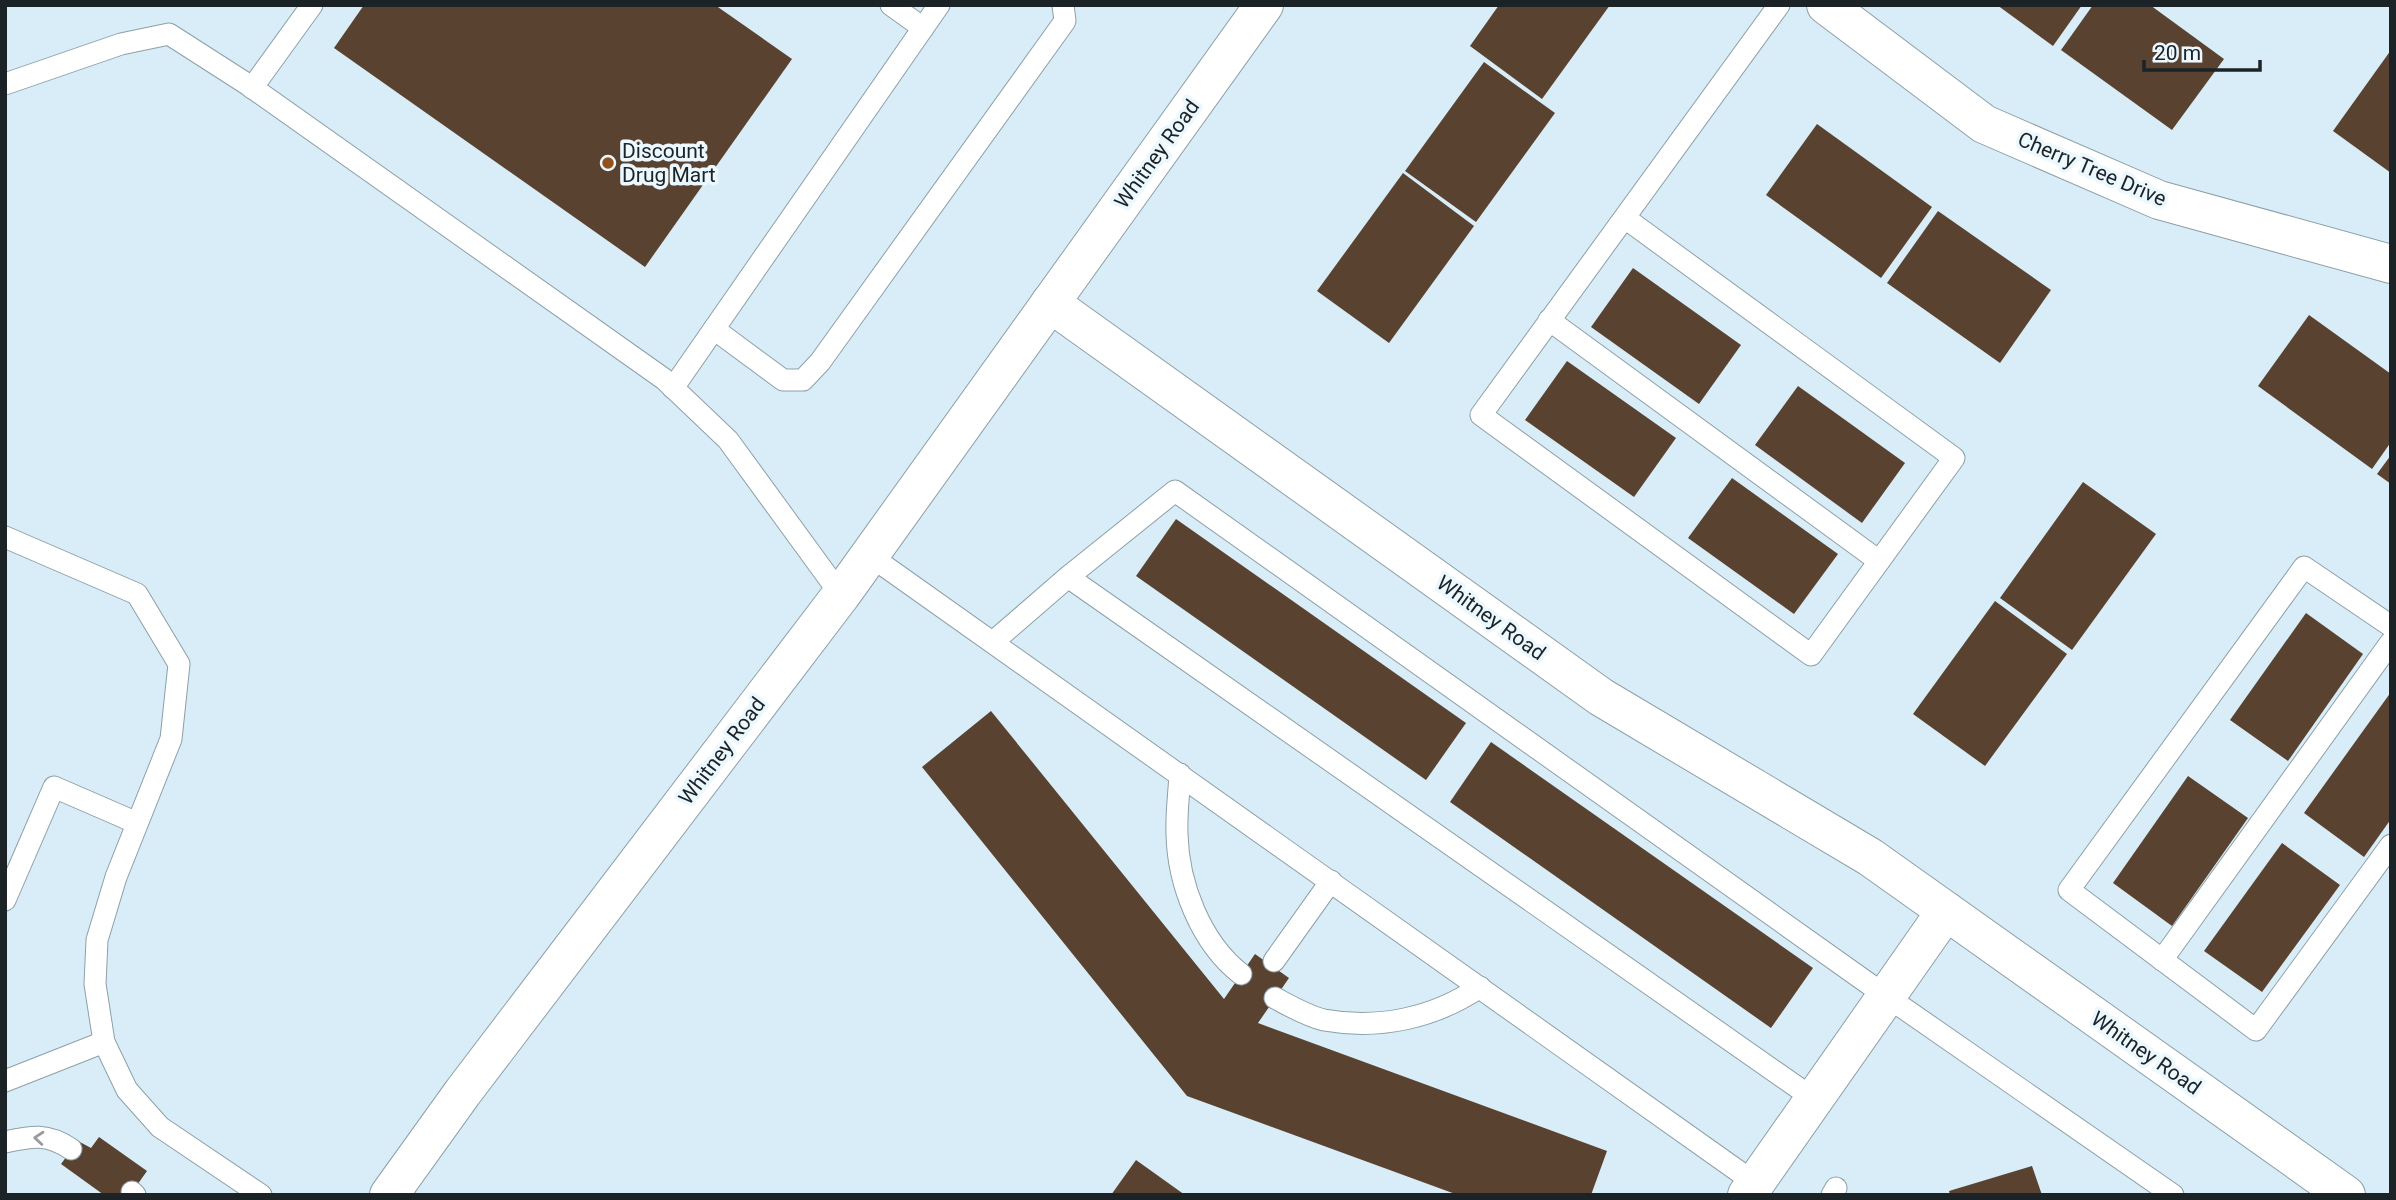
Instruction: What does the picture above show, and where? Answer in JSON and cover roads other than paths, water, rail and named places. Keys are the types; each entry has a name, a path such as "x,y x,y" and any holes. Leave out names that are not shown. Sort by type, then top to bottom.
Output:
{"street":[{"name":"Cherry Tree Drive","path":"1826,5 1984,124 2159,200 2391,264"},
{"name":"Whitney Road","path":"389,1195 470,1081 841,594 1050,303 1255,8"},
{"name":"Whitney Road","path":"1050,303 1601,697 1870,858 2346,1195"},
{"path":"1751,1189 1946,911"}],"lane":[{"path":"252,88 312,5"},
{"path":"891,5 923,28"},
{"path":"673,388 939,5"},
{"path":"714,329 783,380 803,380 820,362 1065,21 1063,5"},
{"path":"1625,218 1954,458 1811,655 1481,415 1779,5"},
{"path":"5,84 121,44 169,34 252,88 664,379 728,440 841,594"},
{"path":"1549,320 1880,561"},
{"path":"993,642 1068,577 1175,491 1886,996 2173,1195"},
{"path":"5,537 137,594 179,664 171,739 116,877 97,940 94,984 104,1042 127,1090 160,1127 261,1195"},
{"path":"869,555 1480,987 1751,1189"},
{"path":"2391,626 2304,567 2069,890 2256,1030 2391,845"},
{"path":"1068,577 1814,1099"},
{"path":"2162,960 2391,642"},
{"path":"1180,774 1177,836 1187,899 1210,942 1229,965 1241,974"},
{"path":"5,900 54,787 137,823"},
{"path":"1274,961 1331,881"},
{"path":"1275,998 1323,1019 1371,1023 1408,1020 1458,1001 1480,987"},
{"path":"5,1081 104,1042"},
{"path":"5,1142 33,1136 58,1140 71,1149"}],"place":[{"name":"Discount Drug Mart","path":"608,163"}]}
